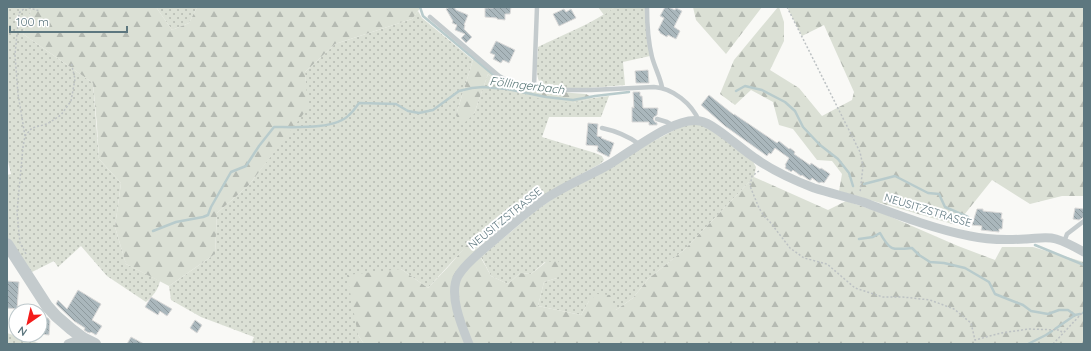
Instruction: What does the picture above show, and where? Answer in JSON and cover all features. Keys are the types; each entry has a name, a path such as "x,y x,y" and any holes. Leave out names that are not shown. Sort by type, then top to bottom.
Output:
{"street":[{"name":"NEUSITZSTRASSE","path":"469,344 461,323 455,295 455,287 457,278 481,251 546,198 609,164 639,144 674,126 689,122 699,121 709,124 752,156 781,174 798,182 833,194 859,201 938,228 970,236 999,239 1049,238 1064,242 1084,252"},
{"path":"7,244 47,306 63,323 83,338 95,344"},
{"path":"68,344 83,338"}],"lane":[{"path":"534,86 537,7"},
{"path":"430,17 499,76 514,83 551,89 570,90 662,87 652,59 649,44 647,7"},
{"name":"NEUSITZSTRASSE","path":"662,87 678,96 695,111 699,121"},
{"path":"657,119 674,126"},
{"path":"602,128 621,133 639,144"},
{"path":"1064,242 1067,234 1084,221"}],"path":[{"path":"27,255 20,243 17,212 25,136 18,94 15,55 19,13 26,7 40,11"},
{"path":"787,7 860,152 863,166 859,201"},
{"path":"25,136 32,128 47,124 61,115 71,101 75,79 71,62"},
{"path":"764,164 758,172 752,176 750,186 764,216 790,248 804,258 827,264 855,288 883,297 903,297 930,300 954,309 971,323 975,340 1001,333 1029,329 1060,330 1063,334"},
{"path":"1054,344 1084,311"}],"green space":[{"path":"7,7 32,7 23,34 93,83 99,159 121,183 115,227 126,264 160,281 155,293 146,302 107,276 81,246 58,267 54,261 30,273 7,236 7,175 11,174 7,157"},
{"path":"32,7 156,7 172,30 189,23 197,7 421,7 412,19 335,44 305,72 308,108 249,185 217,213 215,254 169,286 126,264 115,227 121,183 99,159 93,83 23,34"},
{"path":"156,7 197,7 189,23 172,30"},
{"path":"598,7 615,7 604,15"},
{"path":"615,7 646,7 650,56 623,62 625,85 594,88 566,88 545,85 539,81 537,69 538,47 587,24"},
{"path":"693,7 762,7 726,54 696,20"},
{"path":"778,7 784,22 784,41 770,70 799,88 822,116 852,100 854,92 824,25 802,36 788,9 790,7 1084,7 1084,196 1062,196 1030,204 992,180 956,225 839,191 842,174 832,161 817,160 793,129 779,125 773,102 751,90 735,105 720,94 734,60"},
{"path":"418,11 422,18 473,60 456,115 474,114 488,74 503,87 574,103 609,96 601,117 549,117 542,137 595,153 602,156 604,160 600,164 574,178 476,249 472,240 428,288 401,269 358,335 364,344 251,344 254,337 201,317 171,300 169,286 215,254 217,213 249,185 307,108 305,72 335,44 412,19"},
{"path":"473,60 477,60 512,85 586,94 593,98 574,103 543,100 503,87 488,74 474,114 463,124 459,121 456,115"},
{"path":"695,124 706,126 752,160 756,167 754,177 684,250 648,279 633,298 616,310 589,301 581,315 538,306 544,282 557,278 545,262 531,274 520,273 508,284 491,276 481,257 533,213 558,195 639,149 680,127"},
{"path":"754,177 828,210 846,201 882,213 958,246 995,260 1002,247 1033,247 1084,262 1084,344 364,344 358,335 347,275 401,269 428,288 471,240 491,276 508,284 520,273 531,274 546,262 558,261 562,268 557,278 544,282 538,306 581,315 589,301 597,294 610,295 616,310 633,298 648,279 684,250"},
{"path":"7,333 8,343 38,343 7,344"}],"building":[{"path":"454,7 456,10 468,15 464,29 472,37 466,43 461,38 465,34 455,30 457,25 452,23 453,21 446,9"},
{"path":"511,7 510,14 505,14 505,20 485,17 485,8"},
{"path":"665,7 675,10 676,8 682,11 674,27 680,31 676,39 668,35 667,37 658,30 664,18 660,16"},
{"path":"564,9 566,12 571,9 576,18 559,26 553,14"},
{"path":"496,41 515,50 509,63 503,60 501,63 493,59 495,55 490,53"},
{"path":"648,70 649,83 636,83 635,71"},
{"path":"633,92 640,92 640,96 642,96 643,108 658,108 657,115 653,119 657,125 649,125 649,122 632,122 632,107 634,108"},
{"path":"709,95 734,115 777,143 779,141 789,149 790,148 795,152 794,154 810,165 811,163 830,174 824,183 819,183 812,178 809,180 793,170 791,172 785,168 789,158 775,148 771,154 769,153 767,156 725,126 701,105"},
{"path":"588,123 598,124 597,136 614,143 609,157 597,151 598,146 586,145"},
{"path":"1075,208 1084,209 1084,217 1079,220 1073,219"},
{"path":"977,209 1002,213 1002,229 999,229 999,232 981,230 982,226 972,225"},
{"path":"7,281 19,282 17,303 8,303 7,308"},
{"path":"78,290 101,304 92,320 102,326 96,335 84,330 85,328 74,321 56,304 58,300 67,309"},
{"path":"151,297 172,309 167,316 160,311 158,315 145,307"},
{"path":"48,318 50,321 48,335"},
{"path":"195,320 202,325 197,333 190,328"},
{"path":"131,337 144,344 127,344"}],"waterway":[{"path":"420,7 423,16 496,77 507,89"},
{"name":"Föllingerbach","path":"736,91 745,86 762,90 785,102 795,111 803,127 820,145 838,159 849,173 853,186"},
{"name":"Föllingerbach","path":"153,231 176,222 208,215 231,172 246,166 274,127 313,127 334,123 343,120 359,103 396,104 408,111 419,113 433,110 459,91 472,88 483,87 507,89 546,97 573,100 629,92"},
{"name":"Föllingerbach","path":"864,184 895,176 928,193 939,194 945,207 968,217"},
{"path":"859,239 873,237 880,233 886,243 892,248 912,248 919,255 930,262 944,263 965,268 989,282 995,294 1023,305 1031,311 1048,314 1059,310 1068,310 1075,315"},
{"name":"Föllingerbach","path":"1035,245 1084,265"},
{"path":"1055,329 1075,315 1080,314"},
{"path":"1028,344 1052,331"}]}
